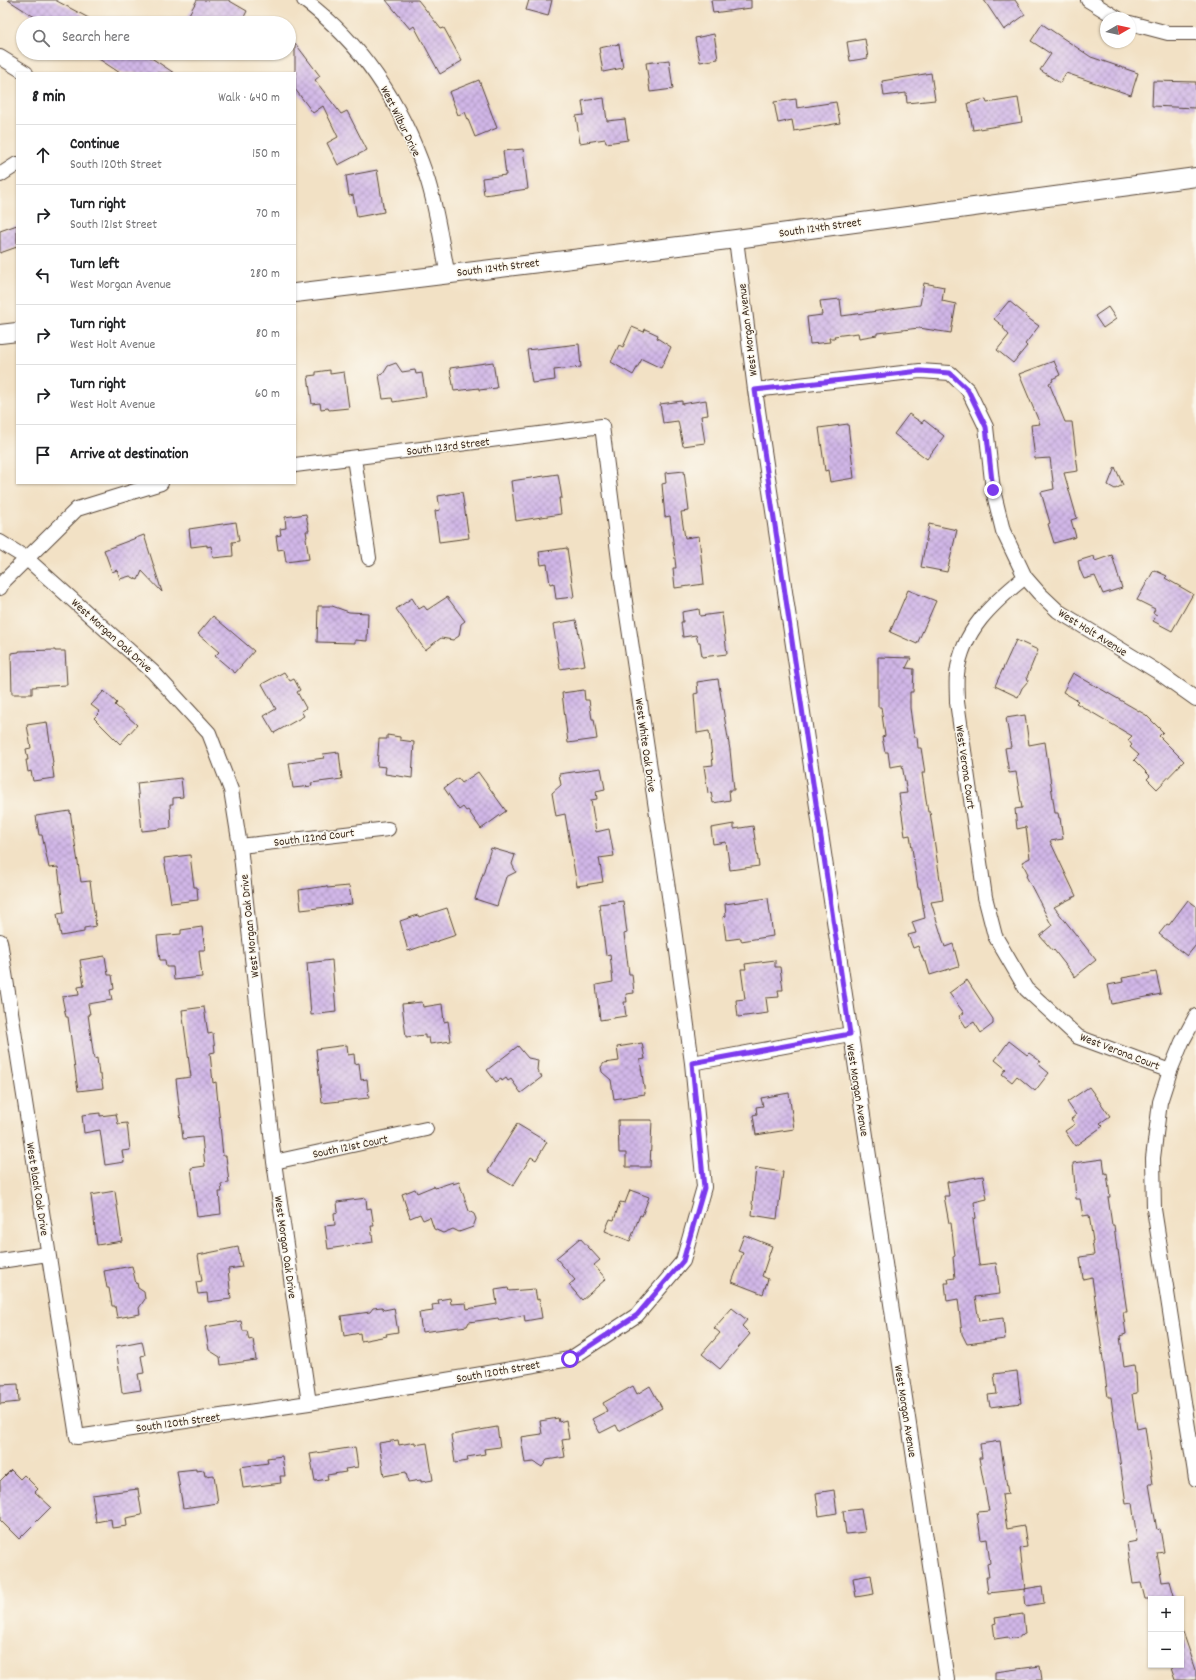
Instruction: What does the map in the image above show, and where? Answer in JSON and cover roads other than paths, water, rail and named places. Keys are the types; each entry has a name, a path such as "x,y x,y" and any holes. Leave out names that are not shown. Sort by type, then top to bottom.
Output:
{"street":[{"name":"West Wilbur Drive","path":"304,0 323,14 345,35 379,78 396,106 426,176 445,272"},
{"path":"1088,0 1105,12"},
{"path":"1136,25 1168,33 1196,33"},
{"path":"0,57 24,72"},
{"path":"0,174 16,165"},
{"name":"South 124th Street","path":"296,293 445,272 736,239 1196,177"},
{"name":"West Morgan Avenue","path":"736,239 755,390 947,1680"},
{"path":"0,334 16,332"},
{"name":"West Holt Avenue","path":"755,390 920,371 950,373 968,390 986,427 993,490 1003,531 1025,577 1058,611 1158,672 1196,699"},
{"name":"South 123rd Street","path":"296,465 602,426"},
{"name":"West White Oak Drive","path":"602,426 621,576 674,929 692,1063"},
{"path":"354,458 369,558"},
{"path":"0,588 3,582 26,558 77,509 158,484"},
{"name":"West Morgan Oak Drive","path":"0,542 26,558 153,672 209,733 231,790 240,846 274,1162 309,1403"},
{"name":"West Verona Court","path":"1025,577 999,598 977,622 964,647 957,674 957,702 985,897 996,936 1026,989 1078,1037 1170,1071 1160,1102 1153,1158 1154,1209 1196,1479"},
{"name":"South 122nd Court","path":"240,846 388,829"},
{"name":"West Black Oak Drive","path":"0,941 77,1437"},
{"path":"1170,1071 1182,1042 1196,1016"},
{"path":"692,1063 850,1034"},
{"name":"South 120th Street","path":"77,1437 309,1403 570,1359 637,1315 683,1261 704,1188 692,1063"},
{"name":"South 121st Court","path":"274,1162 426,1129"},
{"path":"0,1261 48,1254"}]}
